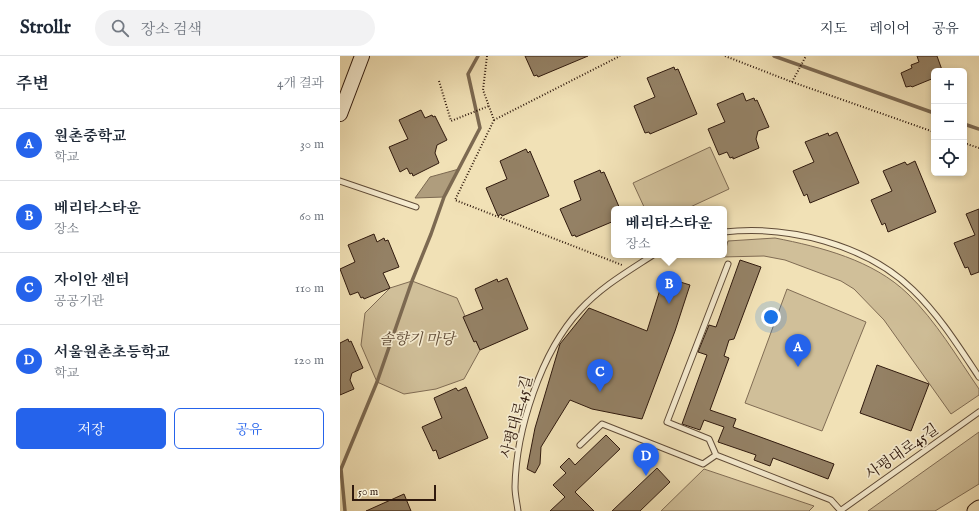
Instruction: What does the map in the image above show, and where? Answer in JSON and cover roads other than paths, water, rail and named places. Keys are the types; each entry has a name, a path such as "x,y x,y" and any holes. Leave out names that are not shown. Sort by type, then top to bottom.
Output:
{"main road":[{"path":"340,114 362,56"},
{"path":"975,511 979,508"}],"lane":[{"path":"340,181 416,207"},
{"path":"727,232 750,229 786,232 827,242 870,260 896,276 913,290 930,310 979,377"},
{"name":"사평대로45길","path":"518,511 515,489 522,437 534,390 556,343 580,311 608,284 648,258"},
{"path":"728,264 667,422 709,439 716,455 831,500 840,511"},
{"name":"사평대로45길","path":"840,511 979,412"},
{"path":"580,445 602,424 703,464 716,455"}],"waterway":[{"path":"345,511 341,469 377,382 412,281 444,197 480,128 468,74 478,56"},
{"path":"774,56 931,112"},
{"path":"967,125 979,129"}],"place":[{"name":"베리타스타운","path":"669,304"},
{"name":"원촌중학교","path":"798,367"},
{"name":"자이안 센터","path":"600,392"},
{"name":"서울원촌초등학교","path":"646,476"}],"park label":[{"name":"솔향기 마당","path":"417,339"}]}
